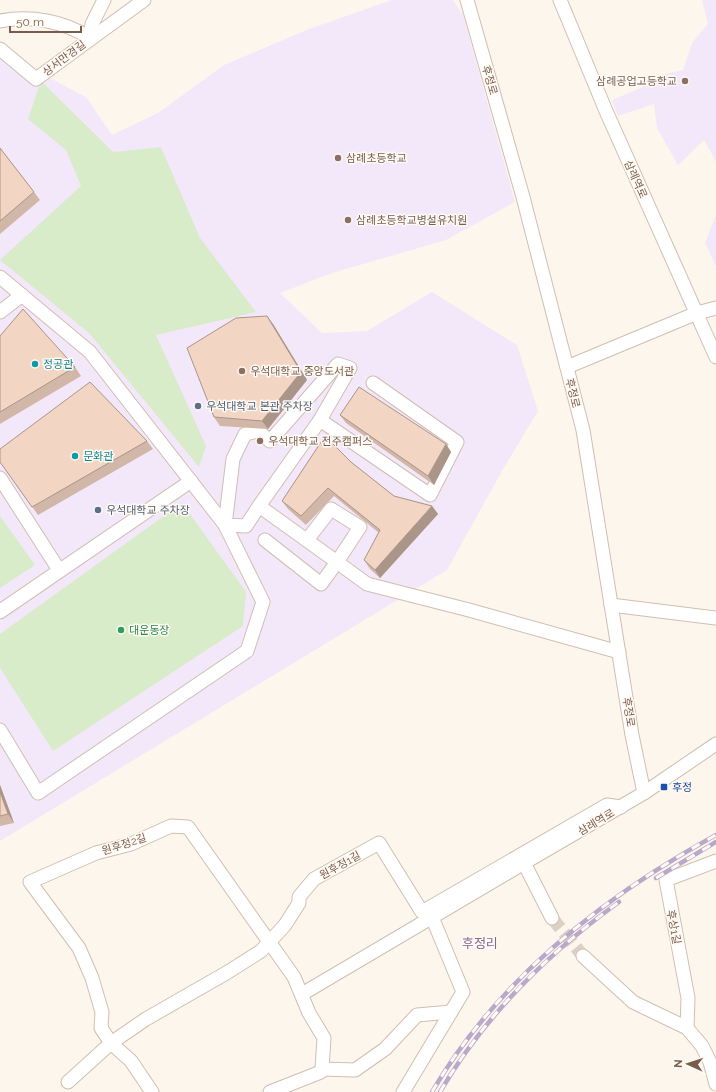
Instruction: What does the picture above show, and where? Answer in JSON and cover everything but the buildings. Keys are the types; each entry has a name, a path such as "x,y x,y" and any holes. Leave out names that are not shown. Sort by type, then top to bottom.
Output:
{"street":[{"path":"90,38 92,24 104,0"},
{"name":"후정로","path":"467,0 523,197 583,430 619,652 644,793"},
{"name":"삼례역로","path":"560,0 606,111 716,357"},
{"name":"상서만경길","path":"0,49 36,79 66,59 90,38 138,1"},
{"name":"상서만경길","path":"0,21 13,18 52,22 79,30 90,38"},
{"path":"0,276 90,352 225,525 263,602 247,651 38,793 0,730"},
{"path":"0,312 22,295"},
{"path":"567,367 697,313 716,308"},
{"path":"338,364 350,368 320,420 246,526 225,525 233,459 245,434 258,431 270,441 338,364"},
{"path":"320,420 430,495 457,442 373,383"},
{"path":"0,478 59,570"},
{"path":"0,611 191,481"},
{"path":"0,611 191,481"},
{"path":"259,506 367,584 469,610 619,652"},
{"path":"265,540 321,584 360,527 332,509 307,540"},
{"path":"611,604 716,618"},
{"name":"삼례역로","path":"427,914 524,864 621,807 716,744"},
{"path":"302,994 427,914 607,805 621,807"},
{"name":"원후정2길","path":"152,1092 131,1061 111,1043 101,1028 102,1012 92,978 79,948 30,882 96,853 131,844 171,826 188,827 294,977 309,1013 324,1038 322,1069"},
{"name":"원후정1길","path":"68,1082 111,1043 146,1019 228,972 261,951 285,925 299,903 300,898 314,879 379,843 427,914"},
{"name":"후상1길","path":"688,1028 688,998 666,880 716,861"},
{"path":"524,864 552,918"},
{"path":"403,1092 463,992 427,914"},
{"path":"583,956 633,1002 688,1028 713,1062 716,1084"},
{"path":"270,1092 321,1072 322,1069 355,1070 386,1049 417,1015 451,1012"}],"shaded area":[{"name":"우석대학교 전주캠퍼스","path":"392,0 453,0 463,15 515,202 446,240 332,273 280,293 322,333 367,331 432,292 517,345 538,411 502,471 447,570 0,841 0,52 86,97 112,135 158,113 224,65 309,29"},
{"name":"삼례공업고등학교","path":"702,0 716,0 716,161 704,140 678,165 657,128 654,104 618,116 612,100 643,87 665,74 683,70 692,43 708,24"},
{"path":"716,215 716,266 705,243"}],"green space":[{"path":"41,81 113,152 161,147 200,238 256,312 156,335 206,446 199,467 89,333 0,260 81,186 66,150 28,119"},
{"name":"대운동장","path":"182,503 246,592 243,626 53,751 0,668 0,634"},
{"path":"0,516 35,565 0,588"}],"tunnel":[{"path":"552,918 583,956"}],"railway":[{"path":"432,1092 459,1051 488,1013 521,977 556,944 633,885 716,835"},
{"path":"656,878 716,842"},
{"path":"440,1092 477,1037 519,988 567,943 619,902"}],"place":[{"name":"삼례공업고등학교","path":"685,81"},
{"name":"삼례초등학교","path":"338,158"},
{"name":"삼례초등학교병설유치원","path":"348,220"},
{"name":"정공관","path":"35,364"},
{"name":"우석대학교 중앙도서관","path":"242,371"},
{"name":"우석대학교 본관 주차장","path":"198,406"},
{"name":"우석대학교 전주캠퍼스","path":"260,441"},
{"name":"문화관","path":"75,456"},
{"name":"우석대학교 주차장","path":"98,510"},
{"name":"대운동장","path":"121,630"},
{"name":"후정","path":"664,787"}],"district":[{"name":"후정리","path":"480,943"}]}
